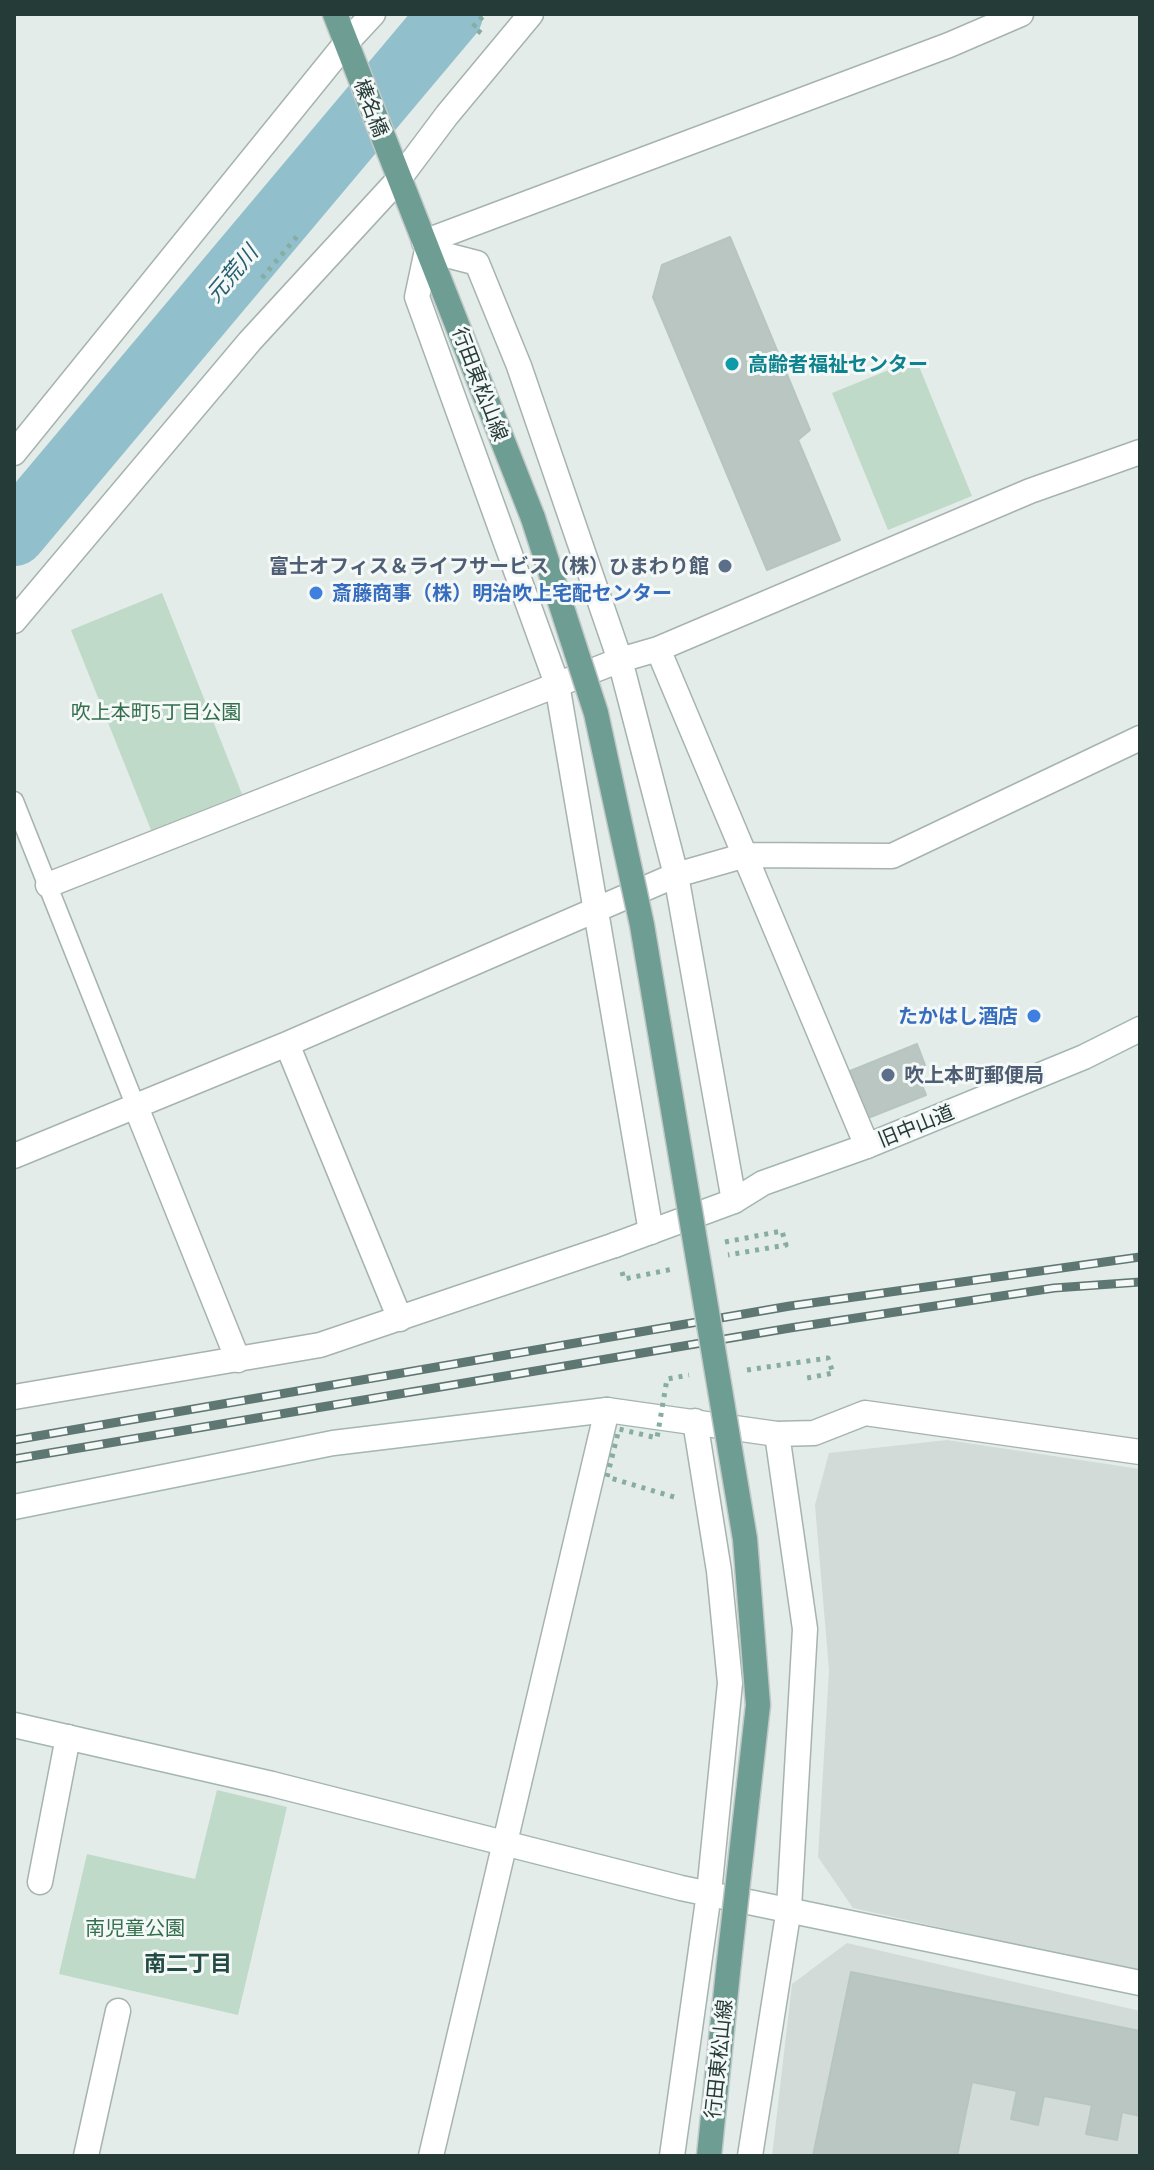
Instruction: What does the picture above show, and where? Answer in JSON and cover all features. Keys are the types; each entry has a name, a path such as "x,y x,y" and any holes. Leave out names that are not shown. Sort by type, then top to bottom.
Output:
{"main road":[{"path":"335,14 347,48"},
{"name":"榛名橋","path":"347,48 426,246"},
{"name":"行田東松山線","path":"426,246 533,518 596,713 642,925 745,1539 758,1705 709,2156"}],"street":[{"path":"14,453 373,14"},
{"path":"14,621 531,14"},
{"path":"426,246 949,45 1021,14"},
{"path":"426,246 477,263 519,366 620,660 676,875 734,1201"},
{"path":"426,246 417,297 557,684 651,1232"},
{"path":"48,885 557,684 658,649 1030,491 1140,452"},
{"path":"658,649 867,1146"},
{"path":"14,1156 287,1044 676,875 746,855 892,856 1140,738"},
{"name":"旧中山道","path":"14,1397 320,1345 400,1319 734,1201 763,1183 867,1146 1084,1057 1140,1029"},
{"path":"287,1044 400,1319"},
{"path":"136,1107 238,1360"},
{"path":"431,2156 502,1843 607,1410"},
{"path":"14,1507 333,1443 607,1410 777,1434 814,1433 865,1413 1140,1452"},
{"path":"672,2156 709,1893 730,1683 719,1571 695,1421"},
{"path":"750,2156 789,1908 805,1629 777,1434"},
{"path":"14,1725 272,1784 709,1893 1140,1983"},
{"path":"40,1882 68,1737"},
{"path":"86,2156 118,2011"}],"lane":[{"path":"14,801 136,1107"}],"path":[{"path":"473,27 485,14"},
{"path":"267,272 299,234"},
{"path":"725,1242 782,1231 786,1245 725,1255"},
{"path":"746,1370 828,1358 833,1373 802,1379"},
{"path":"674,1497 607,1477 619,1429 657,1438 667,1379 696,1374"}],"shaded area":[{"path":"947,1440 1140,1469 1140,1972 853,1908 818,1857 829,1670 815,1505 829,1453"},
{"path":"847,1943 1140,2011 1140,2156 772,2156 792,1984"}],"green space":[{"path":"916,359 972,496 888,530 832,393"},
{"name":"吹上本町5丁目公園","path":"162,593 242,794 151,830 71,630"},
{"name":"南児童公園","path":"217,1790 287,1807 238,2015 59,1974 87,1854 195,1879"}],"building":[{"name":"高齢者福祉センター","path":"730,237 810,430 798,440 840,540 767,570 653,297 662,265"},
{"path":"917,1044 925,1065 915,1069 926,1095 863,1120 845,1073"},
{"path":"851,1972 1140,2031 1140,2116 1122,2112 1117,2140 1086,2134 1092,2105 1044,2096 1038,2125 1011,2119 1017,2091 972,2082 957,2156 813,2156"}],"waterway":[{"name":"元荒川","path":"14,534 451,14"}],"railway":[{"path":"14,1440 790,1306 1140,1257"},
{"path":"14,1459 790,1328 1054,1288 1140,1282"}],"place":[{"name":"高齢者福祉センター","path":"732,364"},
{"name":"富士オフィス＆ライフサービス（株）ひまわり館","path":"725,566"},
{"name":"斎藤商事（株）明治吹上宅配センター","path":"316,593"},
{"name":"たかはし酒店","path":"1034,1016"},
{"name":"吹上本町郵便局","path":"888,1075"}],"district":[{"name":"南二丁目","path":"188,1964"}]}
